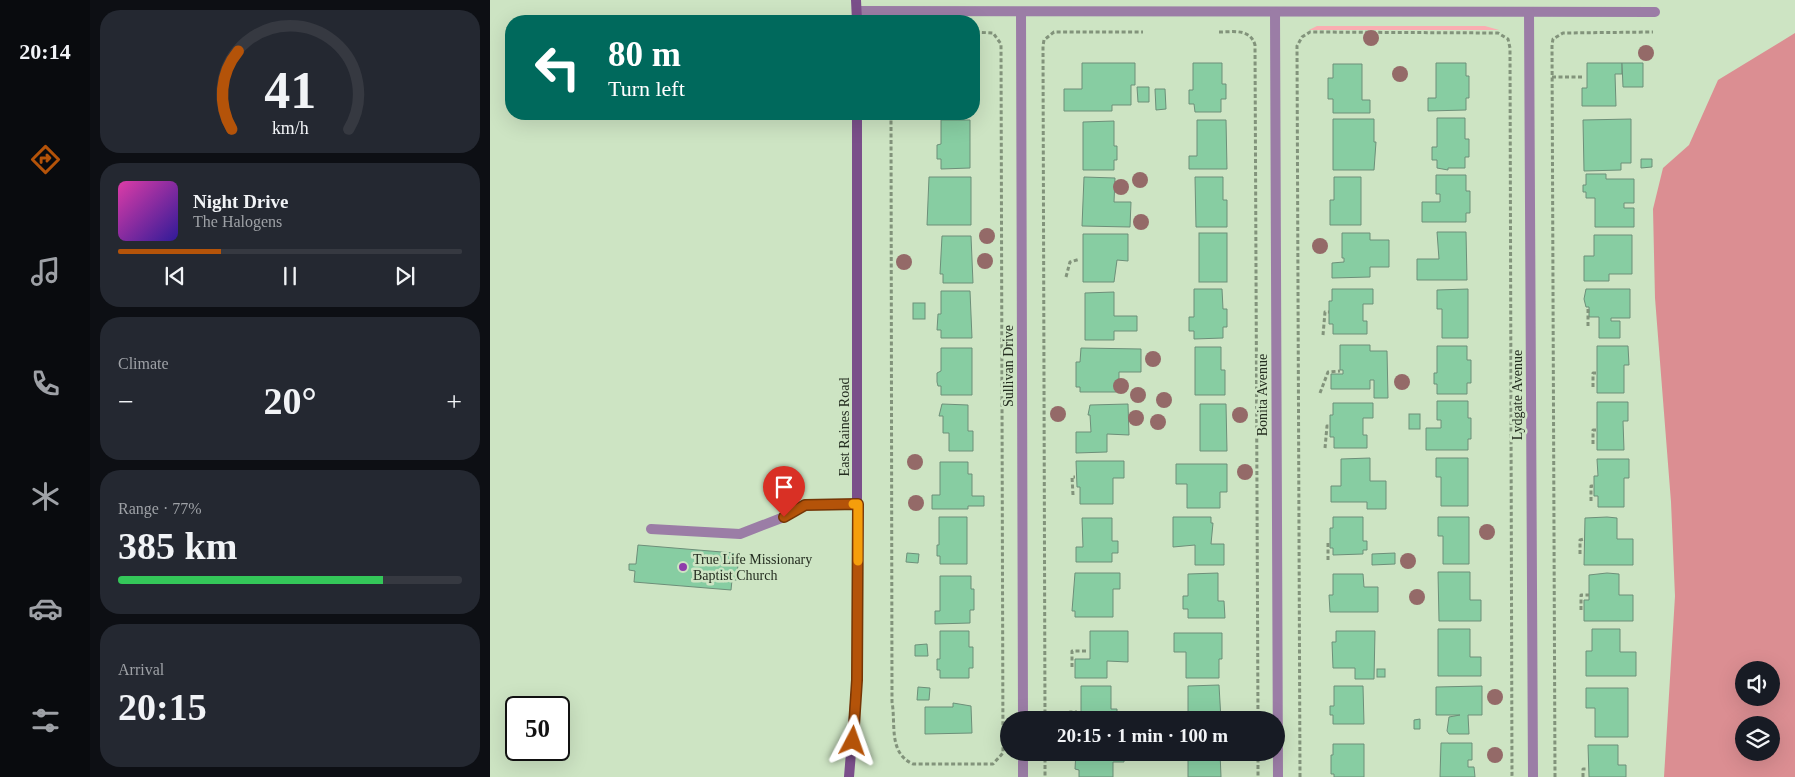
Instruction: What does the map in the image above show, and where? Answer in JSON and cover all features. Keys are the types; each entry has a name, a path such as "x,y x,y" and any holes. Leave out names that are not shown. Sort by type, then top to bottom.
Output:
{"main road":[{"path":"856,0 857,15"},
{"name":"East Raines Road","path":"849,777 857,680 857,120"}],"street":[{"path":"898,15 1020,12 1655,12"},
{"name":"Sullivan Drive","path":"1020,12 1023,711"},
{"name":"Bonita Avenue","path":"1275,12 1278,777"},
{"name":"Lydgate Avenue","path":"1529,12 1533,777"},
{"path":"651,529 740,534 784,517 805,505 858,504"},
{"path":"1023,761 1023,777"}],"path":[{"path":"891,120 892,702 895,745 903,758 913,764 993,764 1003,753 1001,44 993,33 980,32"},
{"path":"1045,711 1043,46 1044,40 1054,32 1143,32"},
{"path":"1219,32 1245,32 1250,35 1255,45 1258,711"},
{"path":"1300,777 1297,46 1302,37 1310,32 1420,32 1498,33 1508,40 1510,48 1512,777"},
{"path":"1555,777 1552,45 1553,39 1558,34 1653,32"},
{"path":"1552,77 1583,77"},
{"path":"1066,277 1070,262 1080,259"},
{"path":"1588,309 1588,328"},
{"path":"1323,335 1324,312 1329,312"},
{"path":"1320,393 1328,372 1340,372"},
{"path":"1593,387 1593,373 1596,373"},
{"path":"1325,448 1327,426 1329,426"},
{"path":"1593,444 1593,430 1597,430"},
{"path":"1073,495 1072,477 1074,477"},
{"path":"1591,501 1591,486 1594,486"},
{"path":"1580,554 1580,540 1584,539"},
{"path":"1328,542 1328,560"},
{"path":"1581,610 1581,596 1589,596"},
{"path":"1072,667 1072,651 1088,651"},
{"path":"1045,761 1045,777"},
{"path":"1258,761 1258,777"},
{"path":"1583,777 1583,769 1587,769"}],"shaded area":[{"path":"1317,26 1485,26 1499,30 1309,30"},
{"path":"1795,33 1795,777 1664,777 1675,596 1671,502 1655,298 1653,209 1663,168 1689,145 1718,80"}],"building":[{"path":"1082,63 1135,63 1135,85 1131,85 1131,105 1112,105 1112,111 1064,111 1064,89 1082,89"},
{"path":"1193,63 1222,63 1222,84 1226,84 1226,99 1221,99 1221,112 1195,112 1194,104 1189,104 1189,90 1193,90"},
{"path":"1436,63 1466,63 1466,76 1469,76 1469,98 1466,98 1466,110 1428,111 1428,98 1436,98"},
{"path":"1587,63 1622,63 1622,74 1615,74 1616,106 1582,106 1582,88 1587,88"},
{"path":"1622,63 1643,63 1643,87 1623,87"},
{"path":"1333,64 1362,64 1362,100 1370,100 1370,113 1333,113 1333,99 1328,99 1328,78 1333,78"},
{"path":"1137,87 1149,87 1149,102 1138,102"},
{"path":"1155,89 1165,89 1166,109 1156,110"},
{"path":"1437,118 1465,118 1465,139 1469,139 1469,157 1465,157 1465,168 1448,168 1448,170 1437,168 1437,160 1432,160 1432,147 1437,147"},
{"path":"1333,119 1374,119 1374,142 1376,142 1374,170 1333,170"},
{"path":"1631,119 1631,163 1621,163 1621,170 1584,171 1583,120"},
{"path":"941,120 970,120 970,168 941,169 941,159 937,159 937,145 941,144"},
{"path":"1197,120 1226,120 1227,169 1189,169 1189,156 1197,156"},
{"path":"1114,121 1114,146 1117,146 1117,160 1114,160 1114,170 1083,170 1083,122"},
{"path":"1641,159 1652,159 1652,167 1641,168"},
{"path":"1586,174 1606,174 1606,179 1634,179 1634,203 1624,203 1624,208 1634,208 1634,227 1595,227 1595,198 1586,198 1586,192 1583,192 1583,185 1586,185"},
{"path":"1436,175 1466,175 1466,191 1470,191 1470,213 1466,213 1466,222 1422,222 1422,202 1440,202 1440,194 1436,194"},
{"path":"929,177 971,177 971,225 927,225"},
{"path":"1084,177 1115,178 1114,202 1131,202 1130,227 1082,226"},
{"path":"1195,177 1223,177 1223,200 1227,200 1227,227 1196,227"},
{"path":"1334,177 1361,177 1361,225 1330,225 1330,200 1334,200"},
{"path":"1437,232 1466,232 1467,280 1417,280 1417,259 1439,259"},
{"path":"1199,233 1227,233 1227,282 1199,282"},
{"path":"1342,233 1370,233 1370,240 1389,240 1389,267 1370,267 1370,277 1332,278 1332,263 1344,262 1344,258 1342,258"},
{"path":"1083,234 1128,234 1128,261 1117,260 1114,282 1083,282"},
{"path":"1594,235 1632,235 1632,274 1609,274 1609,281 1584,281 1584,256 1594,256"},
{"path":"942,236 971,236 973,283 943,283 943,274 940,274"},
{"path":"1194,289 1222,289 1223,309 1227,309 1227,327 1223,327 1223,338 1194,339 1194,331 1189,331 1189,317 1194,317"},
{"path":"1332,289 1373,289 1373,304 1363,304 1363,321 1367,321 1367,334 1333,334 1333,324 1329,324 1329,301 1332,301"},
{"path":"1468,289 1468,338 1442,338 1442,309 1437,309 1437,290"},
{"path":"1586,289 1630,289 1630,318 1611,318 1611,321 1620,321 1620,338 1599,338 1599,317 1589,317 1589,307 1586,307 1584,299"},
{"path":"941,291 970,291 972,338 941,338 941,330 937,330 938,314 941,314"},
{"path":"1114,292 1114,316 1137,316 1137,331 1114,331 1114,340 1085,340 1085,293"},
{"path":"913,303 925,303 925,319 913,319"},
{"path":"1340,345 1370,345 1370,351 1387,351 1388,398 1374,398 1374,380 1370,380 1370,389 1331,389 1331,374 1343,374 1343,370 1340,370"},
{"path":"1437,346 1467,346 1467,360 1471,360 1471,383 1467,383 1467,394 1437,394 1437,384 1434,384 1434,373 1437,373"},
{"path":"1597,346 1628,346 1629,365 1624,365 1624,393 1597,393"},
{"path":"1195,347 1221,347 1221,370 1225,370 1225,395 1195,395"},
{"path":"941,348 972,348 972,395 941,395 941,386 938,386 937,382 937,373 941,371"},
{"path":"1081,348 1141,349 1141,372 1119,372 1119,392 1080,392 1080,387 1076,387 1076,362 1080,362"},
{"path":"1437,401 1468,401 1468,418 1471,418 1471,439 1468,439 1468,450 1426,450 1426,428 1441,428 1441,420 1437,420"},
{"path":"1597,402 1628,402 1628,421 1623,421 1624,450 1597,450"},
{"path":"1333,403 1373,403 1373,418 1363,418 1363,435 1367,435 1367,448 1334,448 1334,437 1330,437 1330,415 1333,415"},
{"path":"942,404 968,405 968,431 973,431 973,451 949,451 949,433 943,433 943,416 939,416"},
{"path":"1128,404 1129,435 1107,434 1107,452 1076,453 1076,432 1091,432 1090,415 1088,415 1090,405"},
{"path":"1200,404 1226,404 1227,451 1200,451"},
{"path":"1409,414 1420,414 1420,429 1409,429"},
{"path":"1370,458 1370,481 1386,481 1386,509 1367,509 1367,502 1331,502 1331,486 1341,486 1341,459"},
{"path":"1436,458 1468,458 1468,506 1441,506 1441,477 1436,477"},
{"path":"1597,459 1629,459 1629,478 1624,478 1624,507 1598,507 1598,496 1594,496 1594,476 1598,476"},
{"path":"1076,461 1124,461 1124,478 1113,478 1113,504 1080,504 1080,487 1077,487"},
{"path":"940,462 968,462 968,474 972,474 972,496 984,496 984,506 968,506 968,509 932,509 932,495 940,495"},
{"path":"1176,464 1227,464 1227,492 1220,492 1220,508 1187,508 1187,484 1176,484"},
{"path":"939,517 967,517 967,564 940,564 940,556 937,556"},
{"path":"1173,517 1211,517 1211,523 1213,523 1211,544 1224,544 1224,565 1195,565 1195,545 1173,547"},
{"path":"1333,517 1363,517 1363,541 1367,541 1367,550 1363,550 1363,554 1333,555 1333,548 1330,548 1330,528 1333,528"},
{"path":"1438,517 1469,517 1469,564 1443,564 1443,536 1438,536"},
{"path":"1082,518 1112,518 1112,541 1118,541 1118,553 1112,553 1112,562 1076,562 1076,547 1083,547"},
{"path":"1585,518 1617,518 1617,539 1633,539 1633,565 1584,565"},
{"name":"True Life Missionary Baptist Church","path":"638,545 734,553 733,563 738,563 737,580 732,580 731,590 634,582 635,571 629,570 629,564 636,564"},
{"path":"907,553 919,554 918,563 906,562"},
{"path":"1395,553 1395,564 1372,565 1372,554"},
{"path":"1438,572 1470,572 1470,600 1481,600 1481,621 1439,621"},
{"path":"1075,573 1120,573 1120,589 1113,589 1113,617 1075,617 1075,611 1072,611"},
{"path":"1218,573 1218,601 1224,601 1225,618 1188,618 1188,609 1183,609 1183,596 1188,596 1188,574"},
{"path":"1333,574 1363,574 1364,587 1378,587 1378,612 1330,612 1329,595 1333,595"},
{"path":"1619,574 1619,595 1633,595 1633,621 1584,621 1584,600 1589,600 1589,575"},
{"path":"940,576 971,576 971,589 974,589 974,610 970,610 970,623 935,624 935,611 940,611"},
{"path":"1438,629 1470,629 1470,657 1481,657 1481,676 1438,676"},
{"path":"1592,629 1620,629 1620,652 1636,652 1636,676 1586,676 1586,651 1592,651"},
{"path":"940,631 969,631 969,647 973,647 973,668 969,668 969,678 940,678 940,670 937,670 937,659 940,659"},
{"path":"1090,631 1128,631 1128,662 1107,661 1107,678 1075,678 1075,659 1090,659"},
{"path":"1336,631 1375,631 1374,679 1355,679 1355,668 1333,668 1332,642 1336,642"},
{"path":"1174,633 1222,633 1222,659 1219,659 1219,678 1186,678 1186,652 1174,652"},
{"path":"927,644 928,656 915,656 915,645"},
{"path":"1377,669 1385,669 1385,677 1377,677"},
{"path":"1219,685 1220,711 1188,711 1188,686"},
{"path":"1081,686 1111,686 1111,709 1117,709 1117,711 1081,711"},
{"path":"1334,686 1363,686 1364,724 1333,724 1330,706 1334,706"},
{"path":"1482,686 1482,715 1468,715 1469,734 1449,734 1447,731 1449,717 1460,715 1436,715 1436,687"},
{"path":"918,687 930,688 929,700 917,700"},
{"path":"1586,688 1628,688 1628,737 1595,737 1595,708 1586,708"},
{"path":"953,703 971,706 972,733 925,734 925,707 953,707"},
{"path":"1420,719 1420,729 1414,729 1414,720"},
{"path":"1441,743 1472,743 1472,760 1468,760 1468,767 1474,767 1475,777 1440,777"},
{"path":"1333,744 1364,744 1364,777 1334,777 1334,774 1331,774"},
{"path":"1588,745 1618,745 1618,765 1626,765 1626,777 1589,777"},
{"path":"1075,761 1124,761 1113,762 1113,777 1079,777 1079,770 1075,769"},
{"path":"1188,761 1220,761 1221,777 1188,777"}],"slow traffic":[{"path":"853,504 858,504 858,561"}],"place":[{"name":"True Life Missionary Baptist Church","path":"683,567"}],"route":[{"path":"784,517 805,505 858,504 857,680 853,741"}]}
